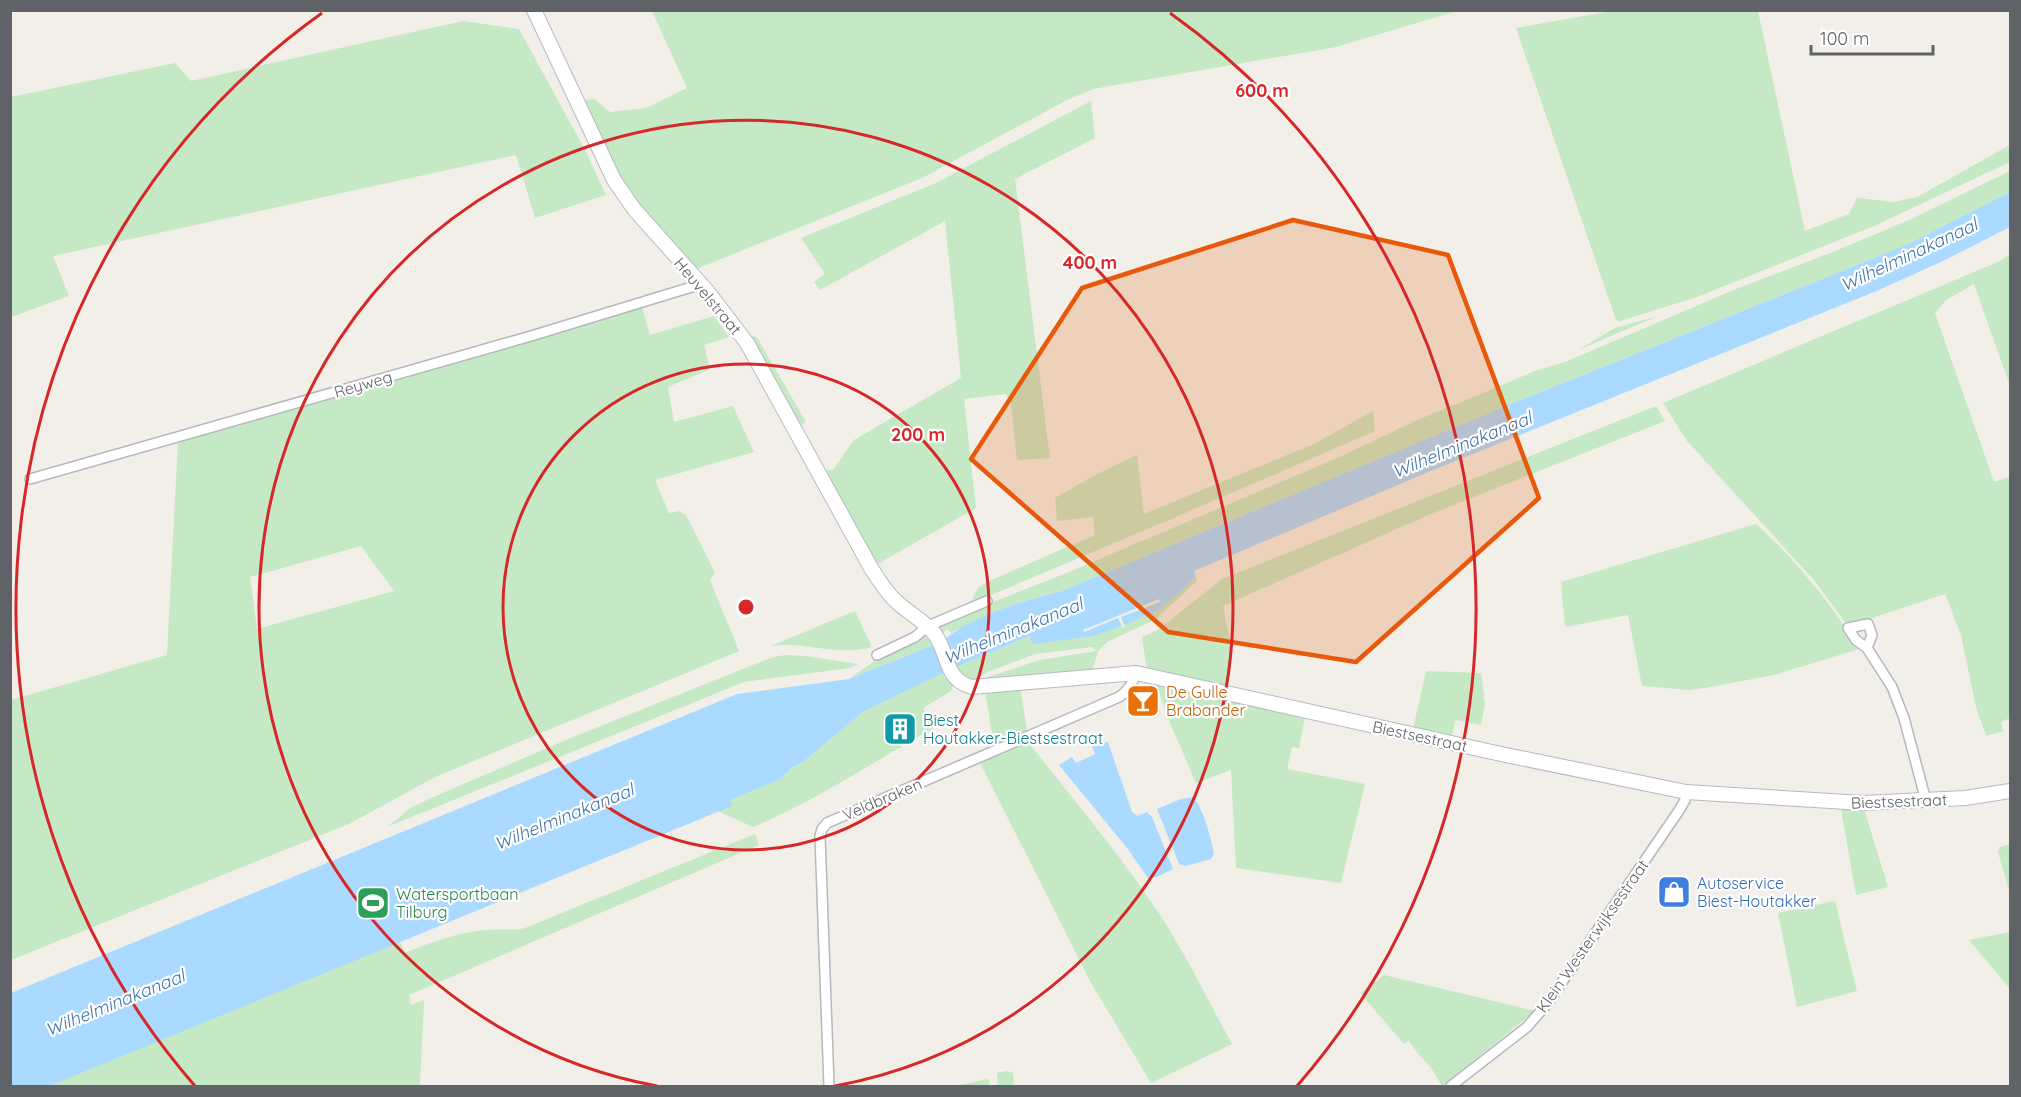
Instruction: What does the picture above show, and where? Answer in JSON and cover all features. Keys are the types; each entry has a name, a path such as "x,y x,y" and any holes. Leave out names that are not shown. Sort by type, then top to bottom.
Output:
{"street":[{"name":"Heuvelstraat","path":"534,10 614,180 634,209 708,292 747,343 881,584"},
{"name":"Reyweg","path":"30,479 519,339 695,286"},
{"name":"Biestsestraat","path":"881,584 896,602 928,626 937,638 953,675 963,685 972,687 1136,673 1501,754 1686,792 1863,803 1926,801 1984,796 2010,791"},
{"path":"877,655 915,637 928,626 987,601"},
{"path":"1868,648 1892,687 1904,718 1926,801"},
{"name":"Veldbraken","path":"829,1086 820,836 822,829 827,823 1119,697 1127,691 1136,673"},
{"name":"Klein Westerwijksestraat","path":"1451,1086 1527,1027 1547,1004 1680,809 1686,792"}],"highlighted area":[{"path":"1293,220 1448,255 1539,498 1356,662 1168,632 971,459 1082,288"}],"shaded area":[{"path":"902,723 909,734 894,743 887,733"}],"green space":[{"path":"652,11 1457,11 1336,47 1093,89 1067,100 922,178 696,269 658,228 628,190 582,101 594,99 610,112 646,108 687,88"},
{"path":"1612,11 1758,11 1805,231 1849,214 1857,198 1894,202 1917,197 2010,145 2010,162 1874,226 1697,297 1620,321 1616,320 1516,28"},
{"path":"463,21 519,29 585,150 606,195 535,218 516,155 53,256 69,296 11,317 11,97 175,63 191,81"},
{"path":"1091,101 1095,138 1015,179 1050,458 1017,460 1011,404 1006,394 964,399 976,508 874,566 823,470 833,470 854,440 961,378 945,221 820,290 814,282 825,274 801,238 936,183"},
{"path":"2010,171 2010,192 1906,245 1506,406 1062,591 1030,599 951,633 947,629 940,636 940,625 950,619 1069,572 1535,371 1565,362 1736,289 1909,220"},
{"path":"2010,254 2010,386 1974,284 1946,300 1935,313 1994,482 2010,477 2010,718 2001,722 2003,731 1986,736 1976,707 1961,635 1945,594 1848,626 1813,579 1687,441 1663,403 1998,262"},
{"path":"642,307 650,335 714,316 729,337 704,345 708,370 668,387 674,422 733,406 754,452 655,480 669,513 679,511 686,515 715,573 710,580 739,651 435,777 349,824 11,960 11,700 167,655 178,441","holes":["361,546 394,591 257,629 250,577"]},
{"path":"1658,316 1578,350 1615,328"},
{"path":"754,336 758,339 806,422 799,427 750,338"},
{"path":"1656,406 1665,421 1426,516 1223,606 1231,647 1227,688 1147,671 1142,637 1158,630 1222,579"},
{"path":"1373,411 1375,431 970,604 978,588 989,581 1095,535 1093,517 1057,521 1055,498 1097,474 1137,455 1144,514 1314,444"},
{"path":"1756,524 1812,582 1859,649 1774,675 1689,690 1642,686 1628,615 1565,627 1561,582"},
{"path":"1196,577 1197,581 1156,619 1107,642 1098,651 1093,669 984,681 988,677 1040,660 1097,651 1092,647 1035,654 987,672 976,684 956,673 959,670 958,666 1030,636 1094,636 1159,610"},
{"path":"855,611 872,647 860,650 835,650 797,645 771,646"},
{"path":"924,636 935,644 849,679 894,648"},
{"path":"786,655 858,664 850,668 744,682 387,827 409,809 431,798 566,740 773,657"},
{"path":"1426,671 1481,673 1485,704 1481,725 1456,720 1451,737 1413,729"},
{"path":"943,672 945,678 950,677 953,685 951,691 923,708 934,728 776,817 753,827 711,808 781,779 791,768 803,762 863,712","holes":["902,723 909,734 893,743 887,732"]},
{"path":"1157,685 1305,717 1299,748 1292,747 1287,769 1365,784 1341,883 1236,868 1231,770 1196,783 1167,716"},
{"path":"1020,686 1027,731 994,745 985,691"},
{"path":"1028,742 1099,831 1150,900 1166,924 1232,1044 1151,1083 1090,981 981,765 982,761"},
{"path":"1841,809 1864,809 1888,887 1856,895"},
{"path":"755,834 759,845 409,995 411,1005 424,1000 420,1086 42,1086 399,940 405,953 455,935 492,929 525,928"},
{"path":"2010,844 2010,894 1998,852 2000,847"},
{"path":"1835,901 1857,991 1797,1007 1778,913"},
{"path":"2010,932 2010,989 1969,940"},
{"path":"1384,975 1535,1011 1442,1086 1409,1040 1404,1044 1360,993"},
{"path":"1006,1071 1013,1073 1014,1086 998,1086 997,1073"},
{"path":"987,1079 990,1086 955,1086"}],"water":[{"name":"Wilhelminakanaal","path":"2010,192 2010,227 1945,260 1879,290 1438,468 1194,571 1196,577 1159,610 1131,622 1094,636 1033,644 1030,636 946,671 863,712 803,762 791,768 781,779 730,800 732,806 49,1086 11,1086 11,993 737,694 849,679 943,641 967,624 982,617 1016,604 1062,591 1506,406 1906,245"},
{"path":"1108,742 1132,812 1137,816 1147,812 1152,817 1173,869 1157,877 1148,878 1127,848 1059,765 1072,757 1076,763 1095,754 1091,744"},
{"path":"1193,797 1203,815 1214,854 1211,859 1185,866 1179,864 1157,809 1181,799"}],"pier":[{"path":"1159,599 1160,602 1121,617 1125,627 1123,628 1118,618 1084,632 1083,630"}],"place":[{"name":"De Gulle Brabander","path":"1143,701"},
{"name":"Biest Houtakker-Biestsestraat","path":"900,729"},
{"name":"Autoservice Biest-Houtakker","path":"1674,892"},
{"name":"Watersportbaan Tilburg","path":"373,903"}]}
